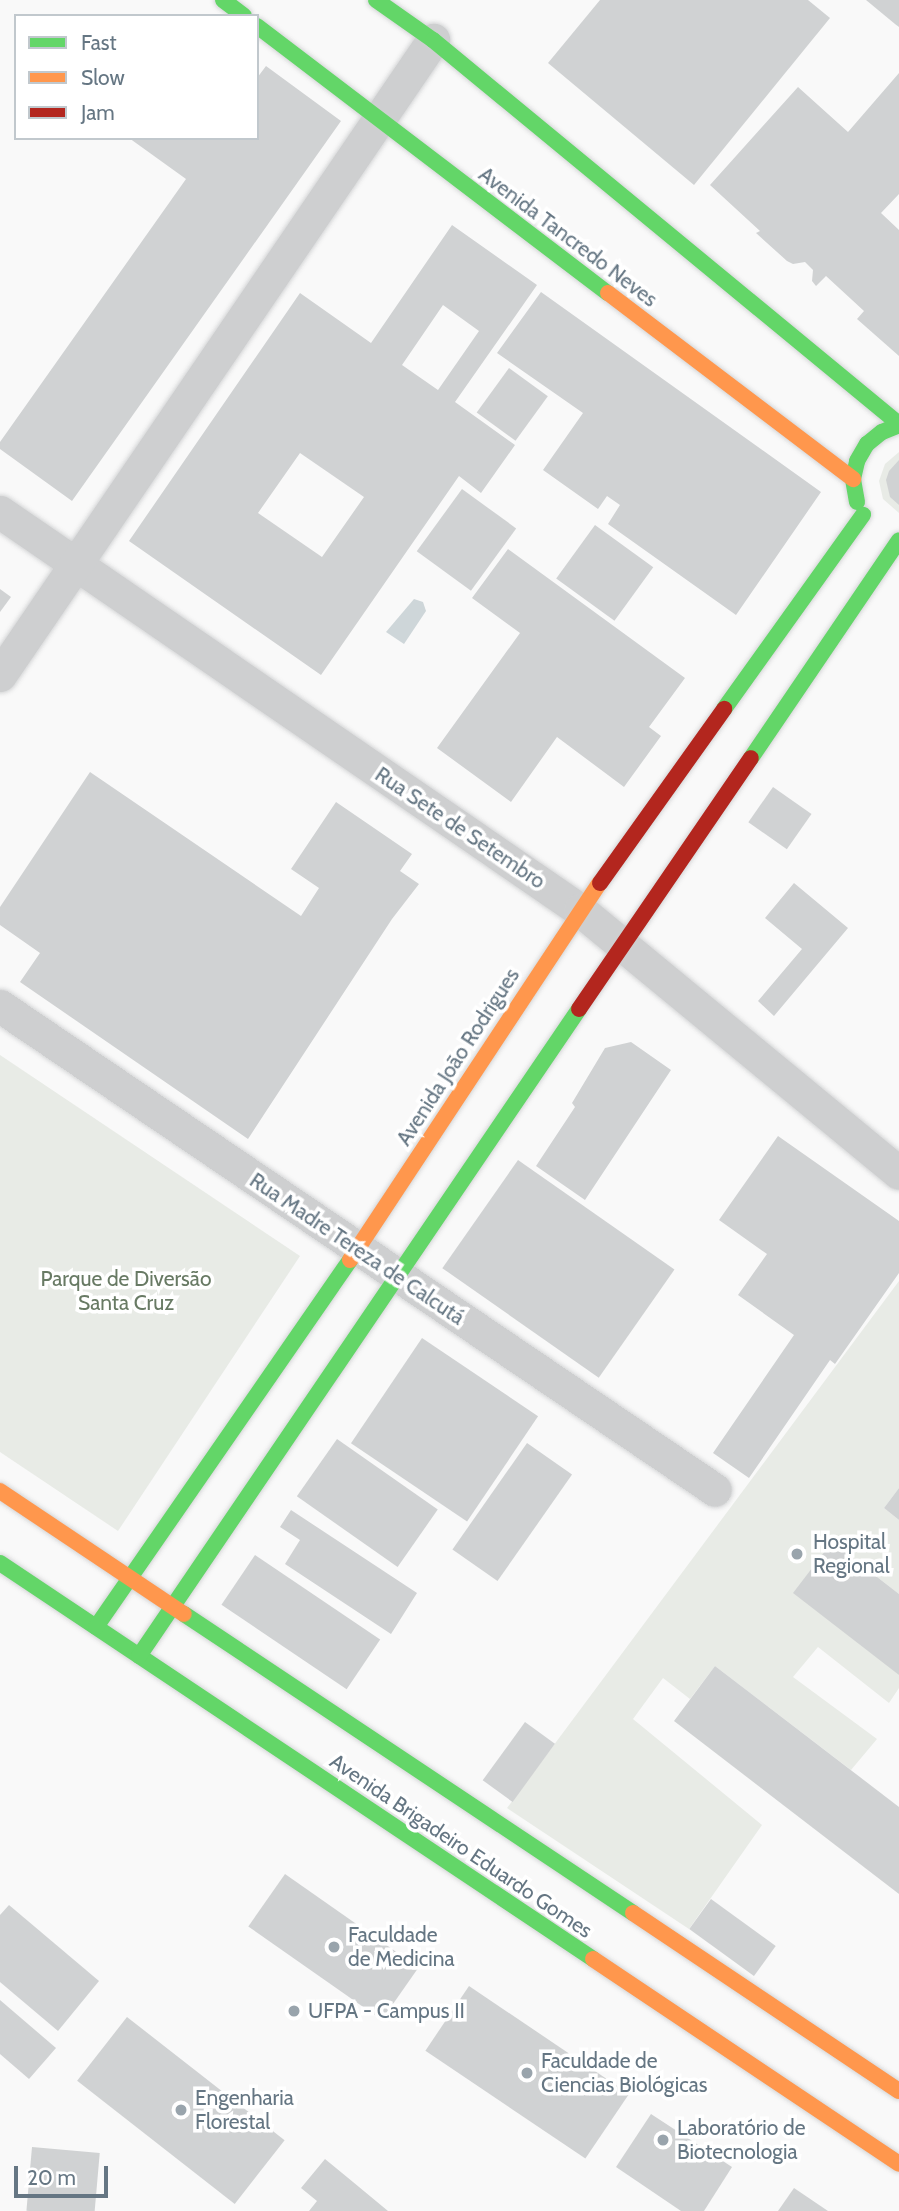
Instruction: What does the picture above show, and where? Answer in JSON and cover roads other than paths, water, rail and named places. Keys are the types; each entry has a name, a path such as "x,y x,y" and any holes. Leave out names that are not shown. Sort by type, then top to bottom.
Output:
{"street":[{"path":"223,0 241,14"},
{"path":"139,1656 173,1606 223,1520 396,1277 899,540 879,531 863,515 855,498 853,480 857,461 867,444 882,432 899,424 433,40 376,0"},
{"name":"Avenida Tancredo Neves","path":"259,28 853,480"},
{"path":"0,675 433,40"},
{"name":"Rua Sete de Setembro","path":"0,512 580,910 899,1173"},
{"name":"Avenida João Rodrigues","path":"96,1627 130,1578 194,1497 580,910 863,515"},
{"name":"Rua Madre Tereza de Calcutá","path":"0,1006 356,1250 715,1490"},
{"name":"Avenida Brigadeiro Eduardo Gomes","path":"0,1491 173,1606 372,1747 899,2091"},
{"name":"Avenida Brigadeiro Eduardo Gomes","path":"0,1563 139,1656 344,1786 899,2164"}],"place":[{"name":"Hospital Regional","path":"797,1554"},
{"name":"Faculdade de Medicina","path":"334,1947"},
{"name":"UFPA - Campus II","path":"294,2011"},
{"name":"Faculdade de Ciencias Biológicas","path":"527,2073"},
{"name":"Engenharia Florestal","path":"181,2110"},
{"name":"Laboratório de Biotecnologia","path":"663,2140"}],"park label":[{"name":"Parque de Diversão Santa Cruz","path":"126,1291"}]}
